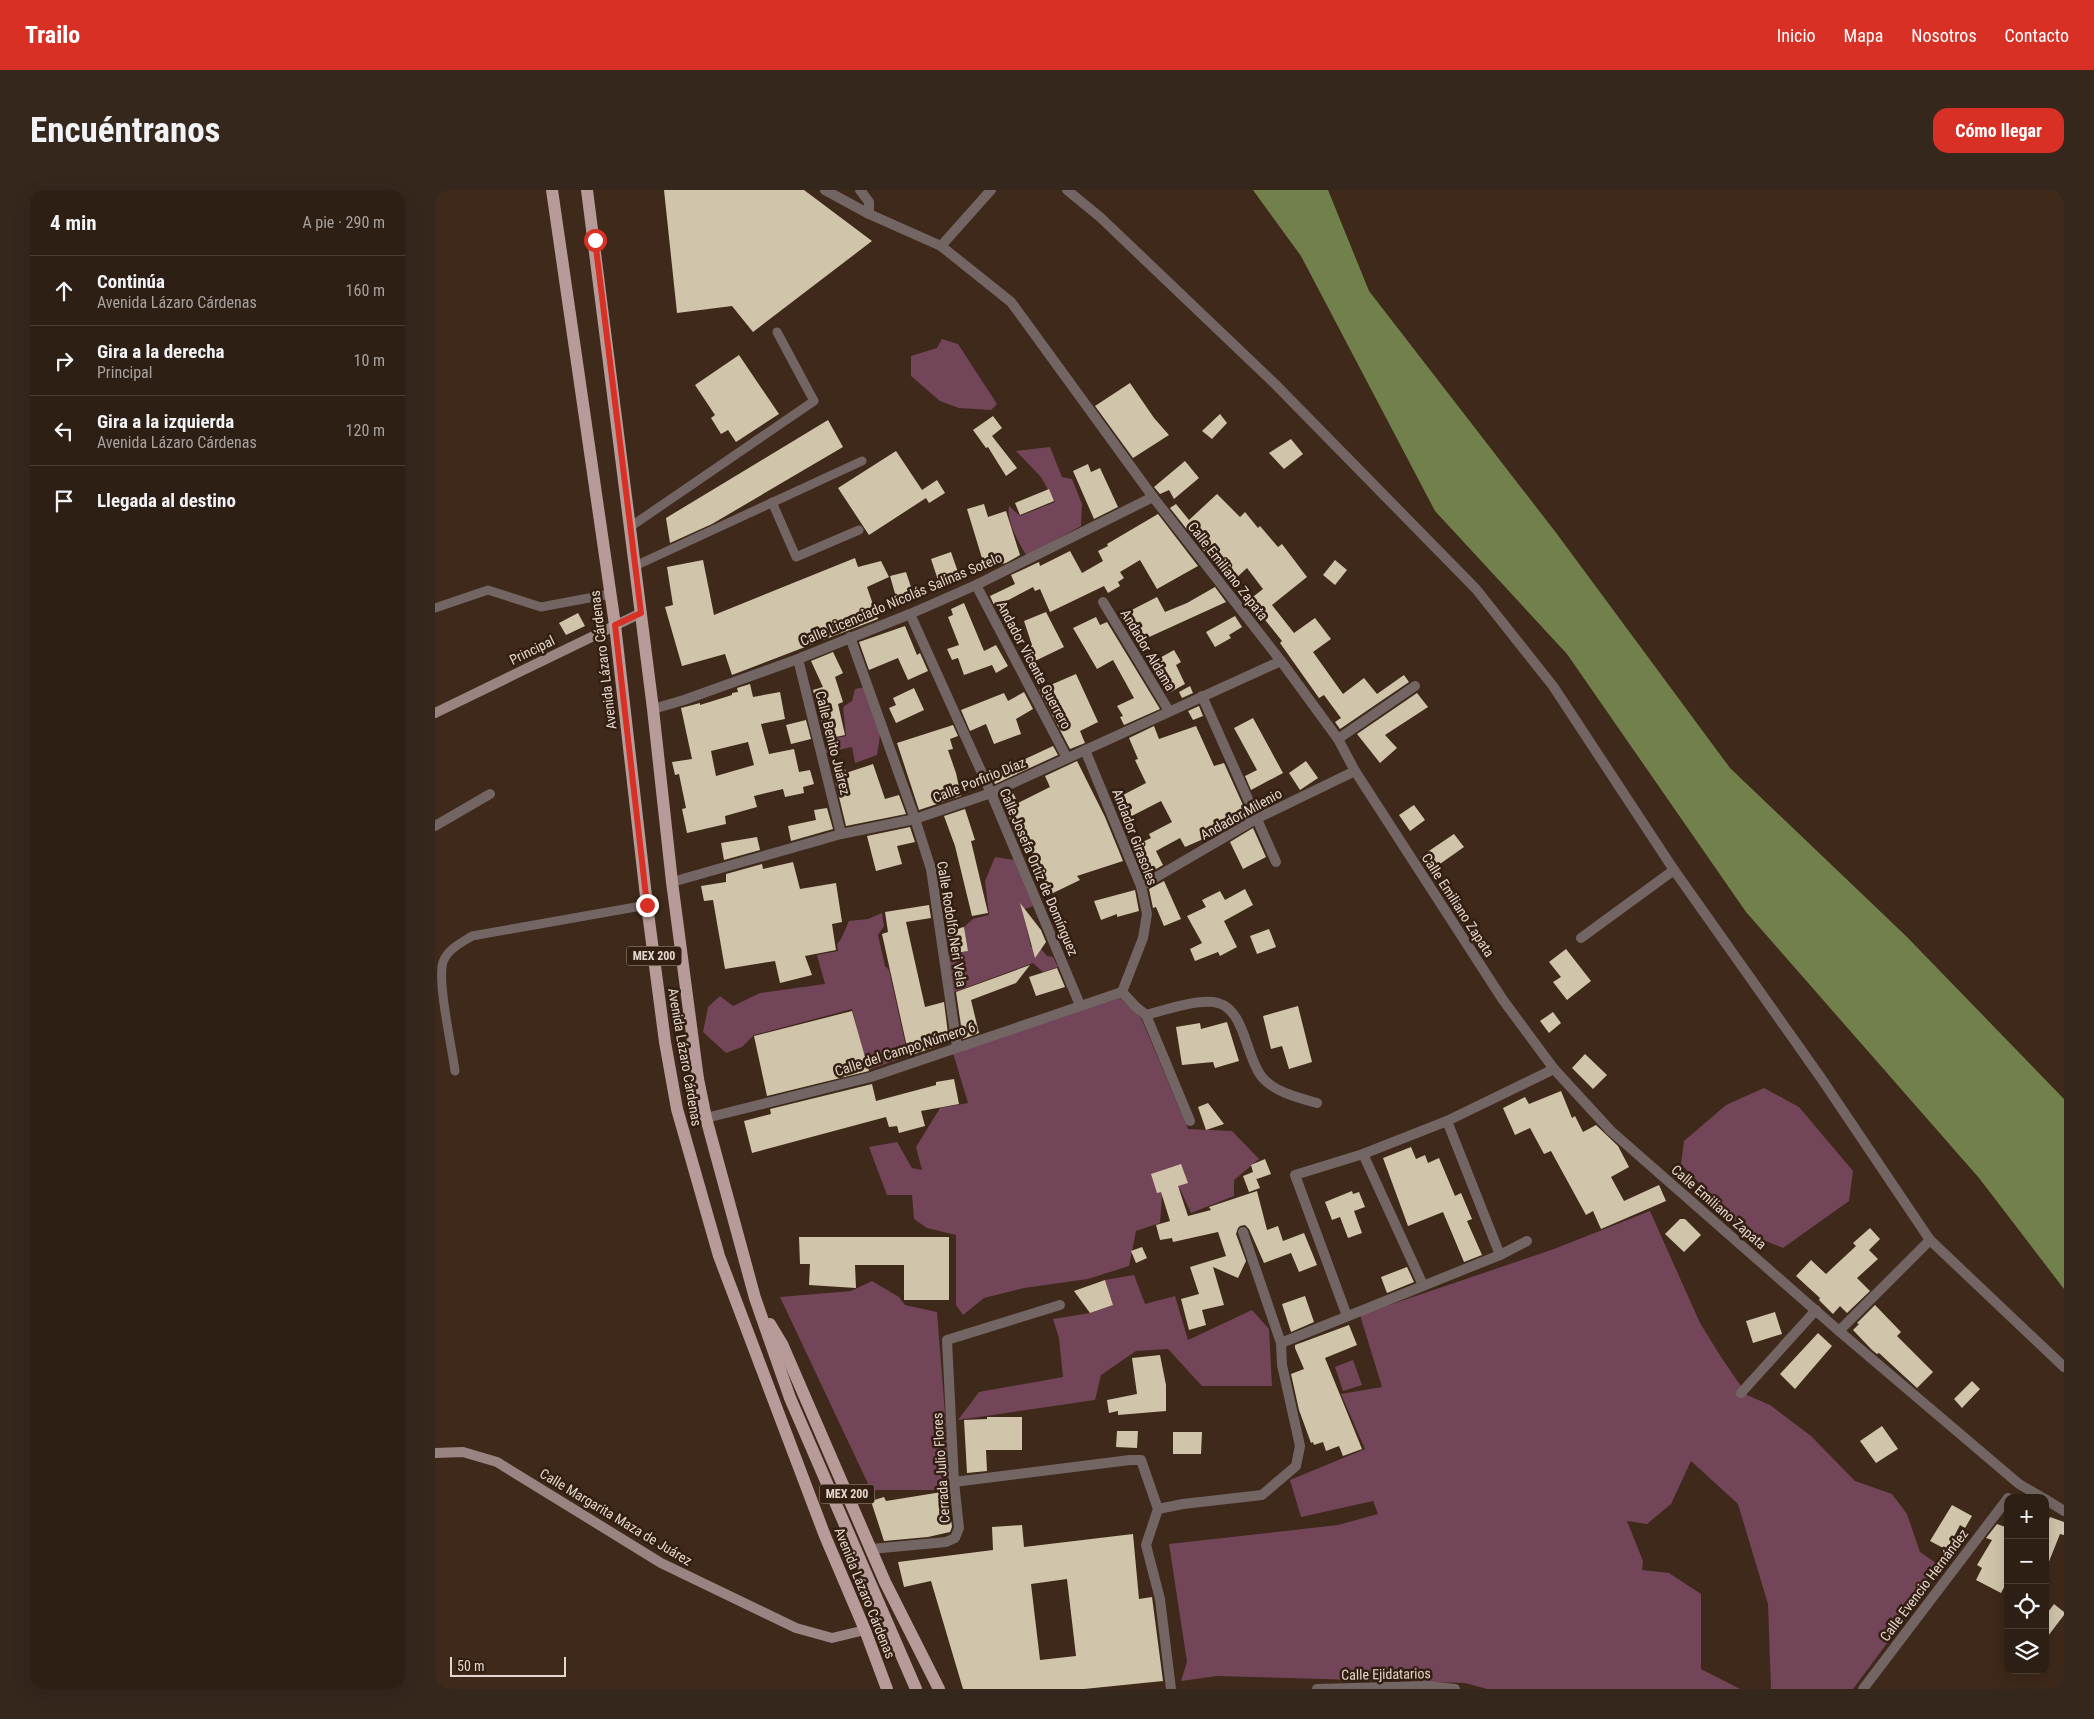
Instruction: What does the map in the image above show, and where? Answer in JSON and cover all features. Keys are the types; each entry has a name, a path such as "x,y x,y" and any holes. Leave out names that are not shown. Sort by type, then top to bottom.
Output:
{"main road":[{"name":"Avenida Lázaro Cárdenas","path":"552,190 615,625 647,905 665,1042 677,1109 694,1174 719,1256 825,1536 865,1630 887,1689"},
{"name":"Avenida Lázaro Cárdenas","path":"587,190 653,709 672,882 698,1079 706,1118 755,1298 790,1398 916,1689"},
{"name":"Avenida Lázaro Cárdenas","path":"755,1298 782,1344 885,1582 939,1689"}],"street":[{"name":"Calle Emiliano Zapata","path":"825,190 869,214 941,246 1011,302 1153,497 1281,661 1338,740 1355,771 1503,1000 1555,1069 1611,1131 1839,1331 2019,1484 2036,1494"},
{"path":"860,190 869,202 869,214"},
{"path":"941,246 991,190"},
{"path":"1067,190 1100,217 1275,384 1476,589 1553,686 1674,870 1821,1078 1930,1240 2064,1367"},
{"name":"Calle Licenciado Nicolás Salinas Sotelo","path":"653,709 684,700 798,659 910,614 976,584 1153,497"},
{"name":"Andador Vicente Guerrero","path":"976,584 1067,758"},
{"name":"Andador Aldama","path":"1103,602 1169,711"},
{"name":"Principal","path":"435,712 641,613"},
{"name":"Calle Josefa Ortiz de Domínguez","path":"910,614 991,793 1080,1005"},
{"name":"Calle Rodolfo Neri Vela","path":"850,638 931,869 957,1047"},
{"name":"Calle Benito Juárez","path":"798,659 841,834"},
{"name":"Calle Porfirio Díaz","path":"672,882 841,834 915,819 991,793 1281,661"},
{"path":"1338,740 1415,686"},
{"path":"1202,696 1276,862"},
{"name":"Andador Girasoles","path":"1085,750 1141,886 1147,914 1143,938 1122,992"},
{"name":"Andador Milenio","path":"1141,886 1256,819 1355,771"},
{"path":"435,826 490,794"},
{"path":"1581,938 1674,870"},
{"path":"1122,992 1146,1015 1190,1121"},
{"name":"Calle del Campo Número 6","path":"706,1118 871,1077 1122,992"},
{"path":"1146,1015 1199,1003 1213,1002 1223,1005 1235,1016 1256,1068 1262,1077 1277,1088 1317,1103"},
{"path":"1347,1316 1295,1175 1363,1154 1447,1121 1555,1069"},
{"path":"1447,1121 1500,1255"},
{"path":"1363,1154 1423,1285"},
{"path":"1158,1509 1183,1504 1262,1495 1296,1466 1300,1446 1281,1365 1281,1343 1243,1232"},
{"path":"1839,1331 1930,1240"},
{"path":"1281,1343 1500,1255 1527,1241"},
{"name":"Cerrada Julio Flores","path":"871,1549 946,1542 955,1538 959,1528 954,1482 947,1340 1060,1305"},
{"path":"1741,1392 1816,1310"},
{"name":"Calle Margarita Maza de Juárez","path":"435,1453 463,1452 497,1462 661,1563 796,1628 832,1638 865,1630"},
{"path":"954,1482 1141,1460 1158,1509 1146,1545 1160,1599 1171,1689"},
{"name":"Calle Evencio Hernández","path":"2011,1494 2019,1484"},
{"name":"Calle Emiliano Zapata","path":"2049,1502 2064,1510"},
{"name":"Calle Evencio Hernández","path":"1863,1689 2004,1503"},
{"name":"Calle Ejidatarios","path":"1317,1689 1427,1686 1455,1689"}],"lane":[{"path":"630,527 814,401 777,332"},
{"path":"635,566 862,461"},
{"path":"772,502 796,558 859,530"},
{"path":"435,608 488,590 541,607 610,594"},
{"path":"455,1071 441,980 443,961 453,947 472,936 647,905"}],"shaded area":[{"path":"1253,190 1328,190 1369,291 1557,534 1730,768 1906,936 2064,1099 2064,1289 1979,1178 1746,912 1567,654 1435,511 1301,256"},
{"path":"942,339 958,344 997,404 991,410 959,408 940,401 911,376 911,356 937,348"},
{"path":"1050,447 1062,477 1072,479 1082,504 1081,526 1027,556 1011,525 1009,506 1020,516 1055,502 1041,477 1016,451"},
{"path":"865,687 880,727 877,755 855,763 852,747 825,753 827,740 846,736 843,707 852,701 855,689"},
{"path":"995,857 1014,860 1033,906 1022,910 1031,947 1041,949 1047,956 1053,957 1058,967 1043,972 1033,963 954,992 948,955 968,951 964,927 973,919 989,915 985,881"},
{"path":"882,913 884,926 878,935 885,966 889,970 908,1056 868,1070 852,1009 754,1035 742,1047 726,1053 703,1032 708,1007 720,996 733,1006 760,993 825,984 817,955 838,951 837,944 849,921 868,919"},
{"path":"1120,998 1141,1018 1188,1129 1232,1131 1259,1159 1234,1180 1234,1196 1191,1213 1180,1189 1162,1195 1160,1223 1136,1231 1129,1266 1088,1279 1024,1288 984,1298 963,1315 956,1305 956,1235 927,1228 914,1219 912,1195 887,1195 869,1147 897,1142 912,1168 922,1170 916,1147 940,1108 968,1103 953,1053"},
{"path":"1764,1088 1799,1107 1853,1171 1849,1201 1783,1248 1748,1234 1681,1164 1684,1141 1726,1105"},
{"path":"1650,1211 1700,1323 1747,1395 1770,1405 1811,1436 1855,1481 1892,1494 1907,1514 1920,1552 1943,1568 1853,1689 1771,1689 1768,1604 1738,1504 1691,1461 1671,1504 1647,1524 1627,1521 1643,1561 1642,1570 1669,1573 1701,1594 1701,1669 1740,1689 1487,1689 1465,1683 1217,1676 1181,1681 1187,1662 1169,1544 1338,1525 1378,1514 1373,1501 1301,1517 1290,1480 1365,1449 1341,1394 1382,1387 1360,1315 1554,1249"},
{"path":"1134,1275 1145,1304 1175,1296 1188,1340 1252,1310 1269,1329 1272,1386 1202,1386 1168,1349 1136,1351 1101,1375 1095,1400 958,1420 979,1392 1063,1377 1059,1338 1053,1319 1090,1313 1113,1305 1105,1280"},
{"path":"872,1281 899,1297 905,1305 937,1312 951,1490 871,1490 780,1297 851,1291"},
{"path":"1353,1360 1362,1385 1343,1391 1335,1367"}],"building":[{"path":"664,190 804,190 872,241 753,332 732,306 677,313"},
{"path":"739,355 779,414 736,442 728,430 721,434 711,418 715,415 695,385"},
{"path":"1130,383 1154,418 1169,435 1133,458 1095,406"},
{"path":"1220,414 1227,423 1212,439 1202,431"},
{"path":"993,416 1002,428 992,436 1017,468 1006,476 988,447 986,448 973,430"},
{"path":"828,420 843,447 712,524 670,543 666,518"},
{"path":"1291,439 1303,454 1284,469 1269,453"},
{"path":"896,451 922,490 937,480 945,493 929,503 926,498 869,535 838,488"},
{"path":"1185,461 1199,478 1174,499 1169,490 1160,494 1154,487"},
{"path":"1088,464 1091,472 1100,468 1118,507 1094,519 1073,471"},
{"path":"1049,489 1054,501 1020,515 1015,503"},
{"path":"1217,494 1240,517 1245,512 1258,528 1260,526 1278,547 1282,544 1307,577 1272,605 1294,633 1315,618 1331,639 1313,652 1343,694 1364,678 1377,694 1404,675 1409,682 1340,729 1335,722 1341,718 1324,695 1319,698 1280,643 1282,641 1249,600 1263,589 1247,568 1234,580 1212,553 1208,556 1170,508 1176,504 1189,520"},
{"path":"984,504 988,517 1006,511 1020,555 1006,563 985,568 967,509"},
{"path":"1158,514 1198,566 1157,589 1140,560 1120,572 1124,578 1118,582 1120,586 1108,593 1104,586 1050,612 1040,589 1035,591 1033,587 995,607 990,596 1015,584 1011,575 1039,562 1040,566 1070,551 1082,573 1103,561 1098,551 1108,546 1107,544"},
{"path":"951,552 960,578 940,586 931,559"},
{"path":"855,558 858,567 881,561 889,577 867,587 878,619 732,675 725,654 682,666 665,607 673,605 667,567 703,560 714,615"},
{"path":"1335,560 1347,570 1335,585 1323,575"},
{"path":"906,572 915,599 898,604 890,576"},
{"path":"1215,587 1226,602 1136,643 1120,616 1157,597 1165,612 1187,603"},
{"path":"964,603 984,651 996,645 1008,666 996,673 992,665 964,675 958,658 952,660 947,649 959,645 948,617 953,615 951,609"},
{"path":"1046,612 1064,647 1035,661 1028,647 1032,645 1024,621"},
{"path":"578,613 585,626 566,635 559,623"},
{"path":"1235,616 1242,627 1229,635 1231,638 1215,647 1206,632"},
{"path":"1096,617 1100,625 1107,622 1160,709 1124,725 1120,717 1123,716 1117,706 1134,698 1113,660 1097,669 1073,628"},
{"path":"905,626 917,655 920,653 928,671 908,680 898,658 869,670 859,642"},
{"path":"1174,650 1181,662 1176,665 1185,684 1167,694 1149,664"},
{"path":"833,652 843,673 835,677 843,702 838,704 845,735 826,739 813,690 823,687 811,661"},
{"path":"1076,674 1098,722 1080,731 1085,743 1070,749 1039,690"},
{"path":"750,684 753,697 780,692 785,719 761,724 769,754 794,749 799,772 810,770 814,784 803,787 804,793 785,797 783,789 754,796 757,807 725,816 726,824 687,833 682,809 686,808 679,774 675,775 672,762 692,759 681,708 700,703 700,705 732,695 732,693 738,692 737,688","holes":["748,742 754,765 716,776 711,751"]},
{"path":"1190,686 1193,693 1182,698 1179,692"},
{"path":"914,688 924,710 896,723 889,708 896,705 893,698"},
{"path":"1024,692 1033,709 1016,719 1021,734 994,744 986,724 970,731 961,710 1004,693 1008,701"},
{"path":"1417,693 1428,707 1385,735 1397,748 1380,763 1357,734"},
{"path":"1199,706 1203,716 1193,720 1188,711"},
{"path":"1253,718 1283,773 1251,790 1245,776 1257,770 1234,728"},
{"path":"806,720 811,739 791,744 786,725"},
{"path":"953,725 958,736 950,739 953,749 948,750 961,796 919,810 897,743"},
{"path":"1154,726 1159,739 1196,726 1214,766 1224,763 1248,816 1224,830 1185,847 1180,838 1156,851 1163,865 1144,876 1132,847 1151,838 1149,834 1172,822 1161,801 1122,821 1117,810 1128,805 1123,795 1146,783 1135,760 1138,759 1129,738"},
{"path":"1053,746 1058,755 995,784 991,775"},
{"path":"1077,761 1105,817 1123,861 1077,876 1080,880 1051,894 1021,829 1015,832 1001,796 1012,791 1018,803 1050,787 1045,776"},
{"path":"1306,761 1318,778 1300,790 1289,773"},
{"path":"873,764 885,799 899,795 906,814 846,826 833,772 845,769 846,773"},
{"path":"1414,805 1425,820 1410,831 1399,815"},
{"path":"827,808 833,829 791,841 788,826 816,820 814,810"},
{"path":"965,809 975,840 971,841 988,913 972,916 955,846 944,816"},
{"path":"910,827 915,842 897,846 902,864 876,871 867,836"},
{"path":"1253,828 1266,857 1243,869 1230,842"},
{"path":"1454,834 1464,847 1430,871 1420,857"},
{"path":"757,837 760,850 724,860 721,843"},
{"path":"793,862 800,889 836,883 842,922 832,924 836,950 805,956 812,975 780,983 775,961 725,969 713,900 704,901 701,886 726,882 726,874 762,864 763,869"},
{"path":"1164,881 1181,919 1164,926 1156,907 1153,908 1149,889"},
{"path":"1245,889 1253,905 1224,921 1237,947 1220,956 1218,952 1195,961 1190,949 1202,943 1187,916 1206,907 1202,900 1220,891 1225,900"},
{"path":"1135,890 1139,911 1117,917 1117,914 1101,920 1094,901"},
{"path":"1020,903 1041,930 1046,942 1035,958"},
{"path":"929,905 931,918 906,922 925,1007 944,1002 949,1042 909,1056 882,934 888,932 885,912"},
{"path":"964,927 968,951 950,954 947,931"},
{"path":"1269,929 1276,947 1257,954 1250,936"},
{"path":"1566,949 1591,981 1567,1000 1553,982 1561,977 1549,962"},
{"path":"1030,965 1016,983 971,1000 979,1033 963,1039 956,992"},
{"path":"1057,968 1065,987 1036,996 1029,977"},
{"path":"1298,1006 1312,1062 1289,1069 1282,1046 1271,1049 1263,1016"},
{"path":"852,1011 869,1071 767,1096 754,1036"},
{"path":"1553,1012 1561,1023 1549,1033 1540,1021"},
{"path":"1227,1022 1239,1061 1215,1068 1213,1062 1182,1065 1176,1027 1200,1023 1201,1029"},
{"path":"1585,1054 1607,1075 1593,1089 1572,1068"},
{"path":"954,1079 959,1104 921,1111 925,1126 899,1133 897,1126 889,1127 886,1117 752,1153 744,1121 771,1114 770,1109 872,1084 876,1101 936,1085 936,1082"},
{"path":"1561,1091 1572,1118 1575,1116 1583,1132 1596,1125 1618,1146 1629,1167 1611,1177 1624,1201 1659,1185 1666,1201 1601,1229 1593,1211 1586,1215 1551,1151 1544,1154 1530,1128 1515,1135 1503,1108 1525,1097 1529,1104"},
{"path":"1208,1103 1224,1124 1206,1130 1198,1107"},
{"path":"1411,1147 1416,1159 1425,1155 1428,1163 1439,1158 1455,1196 1461,1193 1472,1219 1467,1221 1482,1255 1464,1262 1443,1212 1408,1226 1383,1158"},
{"path":"1265,1159 1271,1174 1256,1178 1260,1188 1249,1192 1243,1176 1253,1172 1251,1165"},
{"path":"1181,1164 1188,1183 1178,1186 1188,1216 1211,1210 1209,1207 1257,1191 1267,1230 1278,1226 1283,1241 1304,1233 1317,1265 1299,1272 1291,1253 1264,1263 1249,1229 1245,1225 1240,1226 1236,1234 1246,1261 1238,1278 1213,1267 1224,1305 1202,1310 1206,1325 1189,1330 1181,1299 1199,1294 1190,1267 1226,1256 1218,1232 1173,1242 1172,1238 1160,1240 1156,1225 1170,1221 1161,1192 1157,1193 1151,1174"},
{"path":"1352,1191 1353,1194 1359,1192 1365,1207 1354,1211 1362,1233 1348,1238 1340,1217 1332,1220 1325,1202"},
{"path":"1680,1219 1685,1219 1701,1235 1684,1252 1665,1234"},
{"path":"1870,1228 1880,1239 1869,1250 1878,1259 1857,1278 1870,1291 1847,1313 1840,1306 1833,1314 1819,1300 1820,1298 1796,1276 1811,1260 1826,1274 1856,1246 1853,1243"},
{"path":"799,1237 949,1237 949,1300 904,1300 904,1265 855,1265 856,1288 809,1285 810,1264 800,1264"},
{"path":"1142,1247 1147,1258 1136,1263 1131,1251"},
{"path":"1407,1267 1414,1282 1387,1293 1381,1277"},
{"path":"1105,1280 1113,1305 1090,1313 1074,1291"},
{"path":"1305,1296 1314,1322 1291,1332 1282,1304"},
{"path":"1875,1305 1901,1332 1897,1336 1933,1372 1917,1388 1879,1353 1877,1354 1872,1350 1853,1330 1859,1324 1857,1323"},
{"path":"1775,1312 1782,1334 1753,1343 1746,1321"},
{"path":"1349,1325 1357,1345 1325,1358 1362,1449 1343,1456 1339,1446 1326,1451 1323,1442 1314,1445 1313,1442 1311,1443 1299,1410 1291,1374 1304,1369 1295,1345"},
{"path":"1818,1333 1832,1346 1795,1389 1780,1374"},
{"path":"1160,1355 1166,1385 1166,1411 1118,1415 1118,1411 1109,1413 1107,1400 1137,1394 1132,1358"},
{"path":"1972,1381 1980,1389 1962,1408 1954,1399"},
{"path":"987,1417 1022,1417 1022,1450 986,1450 987,1471 967,1473 964,1420 987,1419"},
{"path":"1882,1426 1898,1449 1876,1463 1860,1441"},
{"path":"1117,1431 1138,1431 1137,1448 1116,1447"},
{"path":"1173,1432 1202,1432 1201,1454 1173,1454"},
{"path":"948,1491 952,1527 950,1532 928,1537 884,1541 871,1501 884,1497 886,1501"},
{"path":"1952,1505 1972,1516 1965,1528 1960,1525 1947,1550 1930,1541"},
{"path":"2050,1517 2064,1522 2064,1535 2060,1534 2049,1562 2049,1539"},
{"path":"1997,1524 2004,1527 2004,1587 2001,1593 1976,1580 1982,1568 1977,1565 1992,1540 1986,1538"},
{"path":"1022,1525 1024,1547 1133,1534 1139,1599 1152,1597 1163,1681 1084,1689 963,1689 931,1581 904,1587 898,1562 993,1550 992,1527","holes":["1067,1579 1076,1656 1040,1660 1031,1584"]},
{"path":"2054,1604 2064,1612 2064,1615 2049,1635 2049,1629 2049,1611"}],"route":[{"path":"595,240 641,613 615,625 647,905"}]}
